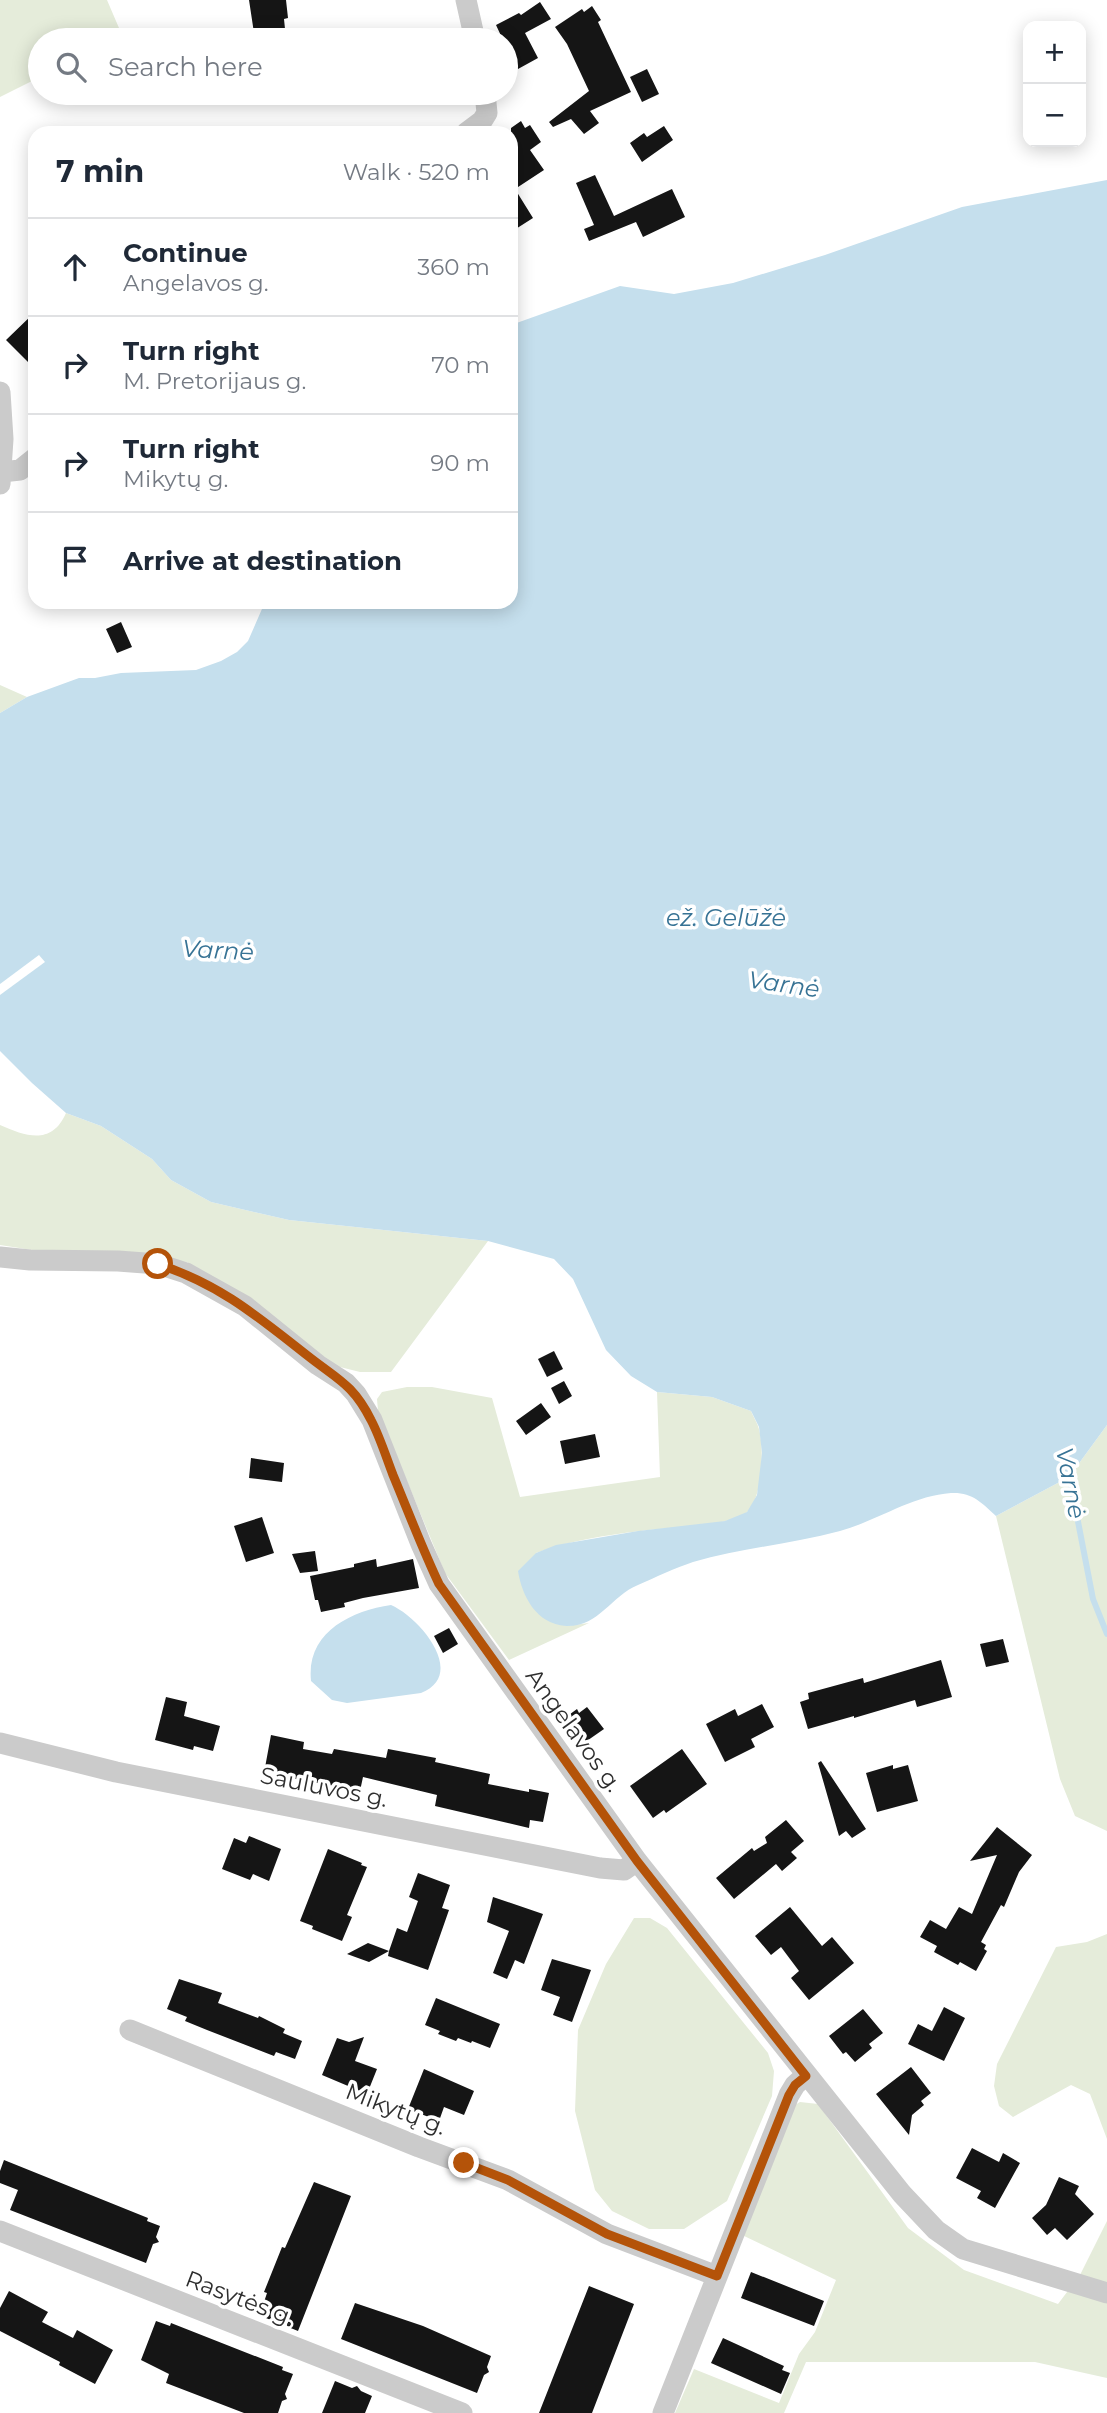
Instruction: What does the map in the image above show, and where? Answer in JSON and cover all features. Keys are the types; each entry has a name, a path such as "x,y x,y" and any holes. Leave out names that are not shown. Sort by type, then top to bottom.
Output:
{"street":[{"path":"467,0 473,28"},
{"path":"475,126 487,113 486,105"},
{"path":"0,392 1,478 28,464"},
{"name":"Angelavos g.","path":"0,1257 158,1264 186,1273 245,1306 318,1364 346,1382 372,1420 439,1584 637,1861 902,2194 936,2230 962,2249 1107,2293"},
{"name":"Sauluvos g.","path":"0,1743 116,1772 600,1868 624,1870 637,1861"},
{"name":"Mikytų g.","path":"130,2030 419,2147 508,2180 607,2234 717,2276"},
{"path":"663,2413 789,2095 795,2085 806,2076"},
{"name":"Rasytės g.","path":"0,2231 462,2413"}],"green space":[{"path":"0,0 107,0 119,28 28,28 28,83 0,97"},
{"path":"0,685 27,697 0,713"},
{"path":"66,1113 101,1126 152,1159 171,1180 211,1202 289,1220 488,1241 391,1372 360,1372 332,1365 187,1262 0,1245 0,1125 20,1133 38,1136 54,1130"},
{"path":"407,1387 432,1387 492,1398 520,1497 660,1477 657,1392 712,1397 751,1411 757,1424 762,1458 756,1497 746,1513 737,1518 696,1526 601,1537 536,1553 565,1626 589,1623 509,1660 445,1573 378,1411 377,1399 382,1392"},
{"path":"1107,1425 1107,1831 1075,1816 1060,1779 996,1516 1069,1477"},
{"path":"634,1918 650,1918 667,1928 768,2053 774,2071 772,2096 727,2201 684,2229 649,2229 612,2211 595,2190 575,2111 578,2030 606,1964"},
{"path":"1107,1934 1107,2139 1090,2094 1071,2085 1013,2117 999,2106 994,2086 997,2064 1056,1947 1087,1942"},
{"path":"800,2102 818,2104 908,2228 964,2270 1058,2304 1080,2275 1107,2221 1107,2378 1035,2362 806,2362 784,2413 675,2413 694,2369 779,2403 799,2354 815,2332 836,2280 742,2235 793,2106"}],"water":[{"name":"ež. Gelūžė","path":"1107,180 1107,1425 1069,1477 996,1516 971,1496 958,1493 936,1495 840,1531 693,1562 629,1590 587,1622 566,1626 555,1624 546,1620 532,1607 520,1580 518,1571 536,1553 556,1545 638,1531 725,1521 747,1512 757,1495 762,1453 759,1427 751,1411 712,1397 657,1392 631,1376 606,1350 573,1279 554,1259 488,1241 289,1220 211,1202 171,1180 152,1159 101,1126 66,1113 32,1083 0,1051 0,713 27,697 79,678 121,673 196,670 221,661 237,652 248,641 262,609 518,609 518,322 620,286 674,294 733,283 825,255 962,207"},
{"path":"391,1605 414,1621 434,1646 440,1660 440,1673 434,1684 421,1693 347,1703 332,1700 311,1681 311,1664 323,1637 346,1619"}],"pier":[{"path":"39,955 45,962 0,995 0,984"}],"building":[{"path":"249,0 286,0 288,18 284,19 285,28 253,28"},
{"path":"540,2 551,19 525,33 538,58 518,69 518,28 497,28 496,25 519,13 521,15"},
{"path":"592,6 601,20 598,22 631,92 590,111 599,123 584,134 571,119 553,127 549,122 589,91 567,44 555,27 582,9 584,12"},
{"path":"647,69 659,94 642,102 630,77"},
{"path":"521,121 525,128 530,125 541,142 530,150 544,170 518,187 518,126 514,126"},
{"path":"664,126 673,140 642,162 630,143 644,133 647,137"},
{"path":"595,175 614,216 672,189 685,217 643,237 636,222 589,241 584,229 594,225 576,183"},
{"path":"518,194 533,218 518,228"},
{"path":"28,319 28,362 6,340"},
{"path":"121,622 132,647 117,653 106,629"},
{"path":"554,1351 563,1369 547,1377 538,1359"},
{"path":"564,1381 572,1396 559,1404 551,1388"},
{"path":"541,1403 551,1417 526,1435 516,1421"},
{"path":"595,1434 600,1457 565,1464 560,1441"},
{"path":"251,1458 284,1463 282,1482 249,1478"},
{"path":"262,1517 274,1553 246,1562 234,1526"},
{"path":"315,1551 318,1571 300,1573 292,1554"},
{"path":"376,1559 377,1567 413,1559 419,1588 363,1598 344,1603 345,1607 321,1612 318,1600 315,1600 310,1576 354,1567 354,1564"},
{"path":"449,1628 458,1644 443,1653 434,1636"},
{"path":"1003,1639 1009,1662 986,1667 980,1644"},
{"path":"941,1660 952,1697 917,1707 915,1700 808,1729 800,1702 809,1699 808,1693 863,1678 864,1683"},
{"path":"166,1697 187,1702 184,1716 220,1726 213,1751 194,1746 193,1750 155,1740"},
{"path":"762,1704 774,1727 751,1739 755,1747 725,1762 706,1724 735,1709 738,1716"},
{"path":"587,1707 604,1729 581,1745 562,1720 577,1709 579,1713"},
{"path":"271,1735 304,1742 303,1749 332,1754 334,1749 386,1758 388,1749 436,1758 435,1762 490,1774 488,1784 549,1793 543,1822 530,1820 529,1828 435,1806 437,1795 363,1777 360,1791 264,1773"},
{"path":"682,1749 707,1784 666,1813 664,1810 653,1818 630,1786"},
{"path":"821,1761 866,1829 852,1838 846,1831 839,1836 818,1763"},
{"path":"893,1765 893,1769 908,1765 918,1801 877,1812 866,1773"},
{"path":"786,1820 804,1841 791,1852 797,1858 782,1871 776,1864 734,1899 716,1878 752,1848 754,1851 767,1843 765,1837"},
{"path":"997,1827 1032,1855 1019,1872 1004,1907 1001,1905 981,1942 986,1945 984,1949 987,1951 976,1971 934,1952 937,1946 920,1937 930,1920 946,1929 959,1907 972,1914 997,1855 970,1861"},
{"path":"249,1836 281,1849 269,1881 253,1874 250,1880 222,1869 234,1838 246,1843"},
{"path":"328,1849 367,1867 347,1915 352,1917 342,1941 300,1921"},
{"path":"418,1873 450,1885 442,1908 449,1910 428,1970 388,1956 397,1928 407,1932 418,1901 409,1897"},
{"path":"493,1897 543,1914 524,1964 515,1960 507,1979 493,1973 509,1931 487,1922"},
{"path":"790,1907 822,1946 832,1937 854,1963 809,2000 791,1978 799,1971 781,1947 771,1955 755,1936"},
{"path":"368,1943 389,1951 369,1962 347,1954"},
{"path":"552,1959 591,1970 572,2022 553,2015 560,1997 541,1990"},
{"path":"179,1979 222,1993 218,2003 258,2018 259,2016 285,2029 283,2033 302,2041 295,2059 276,2052 274,2056 207,2030 185,2021 187,2017 167,2009"},
{"path":"436,1998 500,2024 490,2048 458,2038 456,2041 425,2025"},
{"path":"944,2007 965,2018 944,2061 908,2044 918,2024 932,2031"},
{"path":"863,2009 883,2033 869,2044 872,2048 855,2062 846,2052 843,2054 829,2036"},
{"path":"364,2037 355,2061 377,2069 367,2094 322,2075 337,2038 349,2042"},
{"path":"911,2067 931,2093 921,2101 924,2105 912,2115 909,2135 876,2094"},
{"path":"424,2069 474,2091 464,2115 444,2107 439,2121 408,2109"},
{"path":"972,2148 999,2162 1003,2153 1020,2163 995,2208 977,2198 981,2191 956,2178"},
{"path":"4,2160 148,2218 147,2221 160,2226 156,2237 159,2242 153,2244 146,2263 10,2210 18,2190 0,2183"},
{"path":"1059,2177 1079,2186 1075,2194 1094,2214 1067,2240 1055,2228 1047,2235 1032,2218 1046,2205"},
{"path":"314,2182 351,2196 298,2331 261,2316 266,2303 267,2293 264,2292 282,2247 285,2248"},
{"path":"751,2272 824,2301 814,2326 741,2298"},
{"path":"589,2286 634,2304 592,2413 539,2413"},
{"path":"9,2291 48,2312 42,2322 73,2338 77,2330 113,2350 95,2384 59,2365 60,2362 0,2331 0,2308"},
{"path":"355,2303 423,2326 491,2356 487,2367 489,2372 484,2375 477,2393 341,2339"},
{"path":"156,2321 170,2326 171,2323 283,2367 282,2370 293,2374 285,2394 287,2399 282,2401 278,2413 244,2413 166,2383 169,2374 141,2360"},
{"path":"723,2338 784,2366 782,2370 790,2373 781,2394 711,2363"},
{"path":"335,2381 352,2388 357,2386 372,2396 365,2413 322,2413"}],"waterway":[{"name":"Varnė","path":"1068,1470 1093,1599 1107,1634"}],"route":[{"path":"158,1264 186,1273 245,1306 318,1364 346,1382 372,1420 439,1584 637,1861 806,2076 795,2085 789,2095 717,2276 607,2234 508,2180 464,2163"}]}
